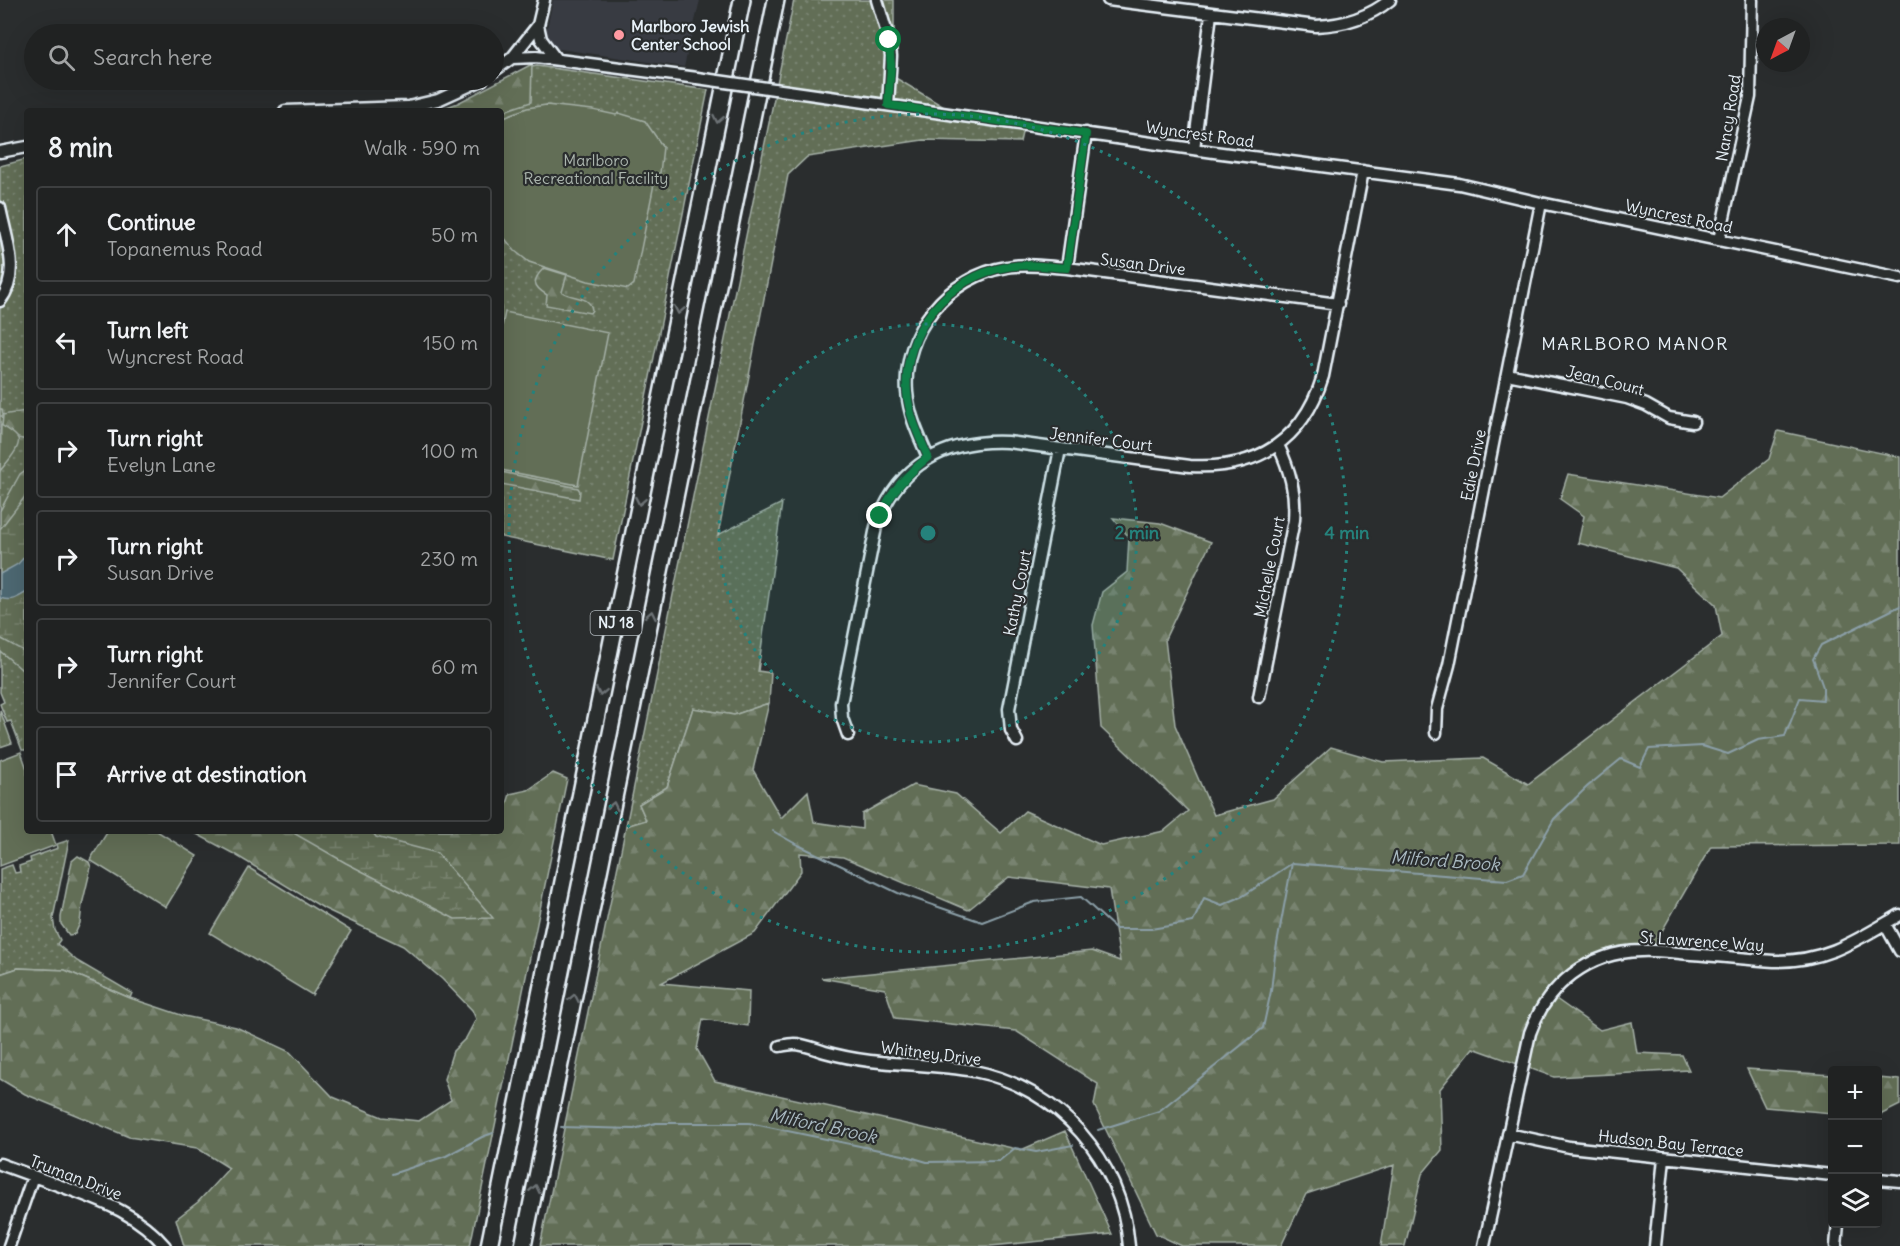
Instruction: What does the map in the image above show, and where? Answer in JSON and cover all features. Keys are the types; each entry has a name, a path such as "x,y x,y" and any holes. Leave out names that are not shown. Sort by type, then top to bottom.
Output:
{"highway":[{"name":"NJ 18","path":"489,1246 742,0"},
{"name":"NJ 18","path":"523,1246 776,0"}],"street":[{"path":"504,64 512,58 538,24 544,0"},
{"path":"877,0 889,40 891,56 888,105"},
{"path":"1108,0 1298,25 1327,26 1365,16 1390,0"},
{"name":"Nancy Road","path":"1719,240 1750,97 1752,0"},
{"path":"1194,149 1211,14"},
{"path":"538,24 541,39 556,59"},
{"name":"Wyncrest Road","path":"512,58 556,59 1459,184 1719,240 1899,274"},
{"path":"377,108 408,107 438,100 460,90"},
{"path":"1067,268 1086,134"},
{"path":"0,152 24,148"},
{"name":"Jennifer Court","path":"848,735 842,718 841,703 876,527 884,506 904,477 928,457 962,445 987,441 1212,467 1240,463 1278,445 1306,416 1319,390 1363,171"},
{"name":"Edie Drive","path":"1436,733 1437,709 1449,665 1541,203"},
{"path":"0,208 11,263 11,279 0,301"},
{"name":"Susan Drive","path":"928,457 911,416 907,384 912,349 928,316 941,301 970,279 991,271 1029,265 1067,268 1338,304"},
{"name":"Jean Court","path":"1507,374 1627,398 1646,405 1669,418 1693,422"},
{"name":"Michelle Court","path":"1259,697 1295,508 1288,466 1278,445"},
{"name":"Kathy Court","path":"1017,741 1011,730 1009,709 1060,449"},
{"name":"St Lawrence Way","path":"1484,1246 1534,1021 1550,994 1569,975 1607,956 1640,951 1774,961 1815,958 1836,951 1900,915"},
{"path":"1885,924 1900,951"},
{"name":"Whitney Drive","path":"780,1046 794,1044 855,1059 974,1071 1027,1089 1047,1101 1070,1121 1091,1143 1104,1162 1121,1202 1129,1246"},
{"name":"Hudson Bay Terrace","path":"1508,1134 1569,1147 1828,1174"},
{"path":"1655,1246 1664,1158"},
{"name":"Truman Drive","path":"0,1164 125,1212 148,1228 165,1246"},
{"path":"9,1246 33,1176"},
{"path":"1882,1179 1900,1181"},
{"path":"1836,1246 1838,1228"}],"shaded area":[{"name":"Marlboro Jewish Center School","path":"553,0 700,0 684,67 553,48 545,38"}],"green space":[{"path":"794,0 894,0 894,77 959,116 1024,124 1020,142 923,140 807,157 788,175 718,535 782,503 758,671 771,673 769,703 734,715 693,708 667,787 639,804 646,820 626,826"},
{"path":"532,64 531,102 504,111 504,108 444,108 483,90 504,90 504,79"},
{"name":"Marlboro Recreational Facility","path":"537,66 708,90 613,560 504,538 504,108 449,108 484,90 504,90 504,79 526,68"},
{"path":"546,105 616,115 619,113 645,121 663,147 660,173 656,174 634,284 628,289 588,281 529,262 515,251 504,237 504,117 527,108"},
{"path":"24,160 24,494 0,522 0,166"},
{"path":"544,268 567,275 562,292 588,302 592,310 590,313 546,305 547,295 535,283 537,276"},
{"path":"505,312 608,333 578,485 504,471"},
{"path":"0,409 3,415 24,411 24,439 18,438 2,426 3,416 0,416"},
{"path":"1,425 14,433 18,445 0,471"},
{"path":"1778,431 1900,457 1900,845 1711,846 1655,943 1579,965 1549,994 1600,1030 1632,1022 1637,1053 1682,1055 1689,1070 1554,1077 1473,1048 1440,1089 1442,1150 1422,1174 1405,1246 1381,1246 1394,1165 1306,1194 1281,1246 1182,1246 1156,1234 1094,1105 1098,1084 1016,1031 895,1018 885,989 821,978 1092,951 1120,961 1109,889 1009,877 968,910 843,857 800,853 801,871 755,933 661,983 749,991 748,1026 703,1019 697,1049 715,1081 1021,1150 1065,1131 1112,1234 991,1246 540,1246 626,826 646,820 639,804 667,787 693,708 734,715 769,703 753,770 781,818 808,791 814,822 862,829 862,814 913,785 956,794 1001,833 1025,811 1101,845 1164,831 1188,811 1101,728 1093,625 1102,592 1127,572 1129,537 1113,518 1160,523 1211,542 1165,639 1175,725 1214,815 1273,799 1331,747 1383,762 1483,758 1528,784 1722,636 1716,605 1676,568 1578,543 1584,516 1560,499 1568,474 1719,498 1769,459"},
{"path":"24,471 24,671 0,651 0,511 20,474"},
{"path":"504,473 578,488 579,499 504,485"},
{"path":"24,498 24,651 0,638 0,529"},
{"path":"0,651 24,671 24,750 22,750 11,721 7,722 0,704 4,702 0,692"},
{"path":"0,710 12,743 0,747"},
{"path":"21,752 24,760 24,834 52,834 56,845 0,866 0,760"},
{"path":"553,773 567,779 470,1246 184,1246 176,1219 198,1202 229,1168 197,1148 129,1137 25,1094 0,1079 0,974 18,968 65,970 130,998 184,1016 236,1027 290,1052 333,1097 382,1117 419,1121 451,1100 444,1079 453,1051 466,1038 476,1019 472,1010 442,979 403,946 325,909 197,834 504,834 504,814 510,794 528,790"},
{"path":"106,834 162,834 197,856 166,907 90,860"},
{"path":"295,834 374,834 376,837 437,853 493,918 455,919"},
{"path":"69,840 53,918 60,940 57,944 77,961 132,993 130,998 65,970 18,968 0,974 0,869 12,865 15,873 20,872 19,866 31,862 30,858 58,848 57,844"},
{"path":"78,856 89,862 91,867 80,923 75,934 69,935 61,924 61,917 72,861"},
{"path":"249,868 351,931 312,995 210,933"},
{"path":"1747,1069 1828,1075 1828,1113 1765,1107"},
{"path":"1882,1078 1900,1080 1900,1105 1882,1114"}],"water":[{"path":"24,557 24,594 17,598 0,598 0,574 18,564"}],"waterway":[{"name":"Milford Brook","path":"1098,1130 1159,1111 1263,1028 1292,863 1507,880 1523,874 1554,819 1588,786 1621,759 1640,767 1649,749 1702,746 1728,754 1758,740 1785,736 1800,698 1823,700 1823,687 1813,659 1821,645 1900,606"},
{"path":"773,831 898,893 982,922 1034,902 1081,897 1116,929 1151,929 1193,922 1204,898 1222,905 1243,896 1291,864"},
{"name":"Milford Brook","path":"561,1127 634,1129 656,1123 749,1123 927,1162 999,1161 1015,1148 1036,1152 1073,1145"},
{"name":"Milford Brook","path":"392,1174 446,1156 493,1133"}],"place":[{"name":"Marlboro Jewish Center School","path":"619,35"}],"district":[{"name":"MARLBORO MANOR","path":"1635,344"}],"route":[{"path":"880,516 884,506 904,477 928,457 911,416 907,384 910,357 919,332 928,316 948,294 981,274 1006,267 1029,265 1067,268 1086,134 888,105 891,65 889,40"}]}
